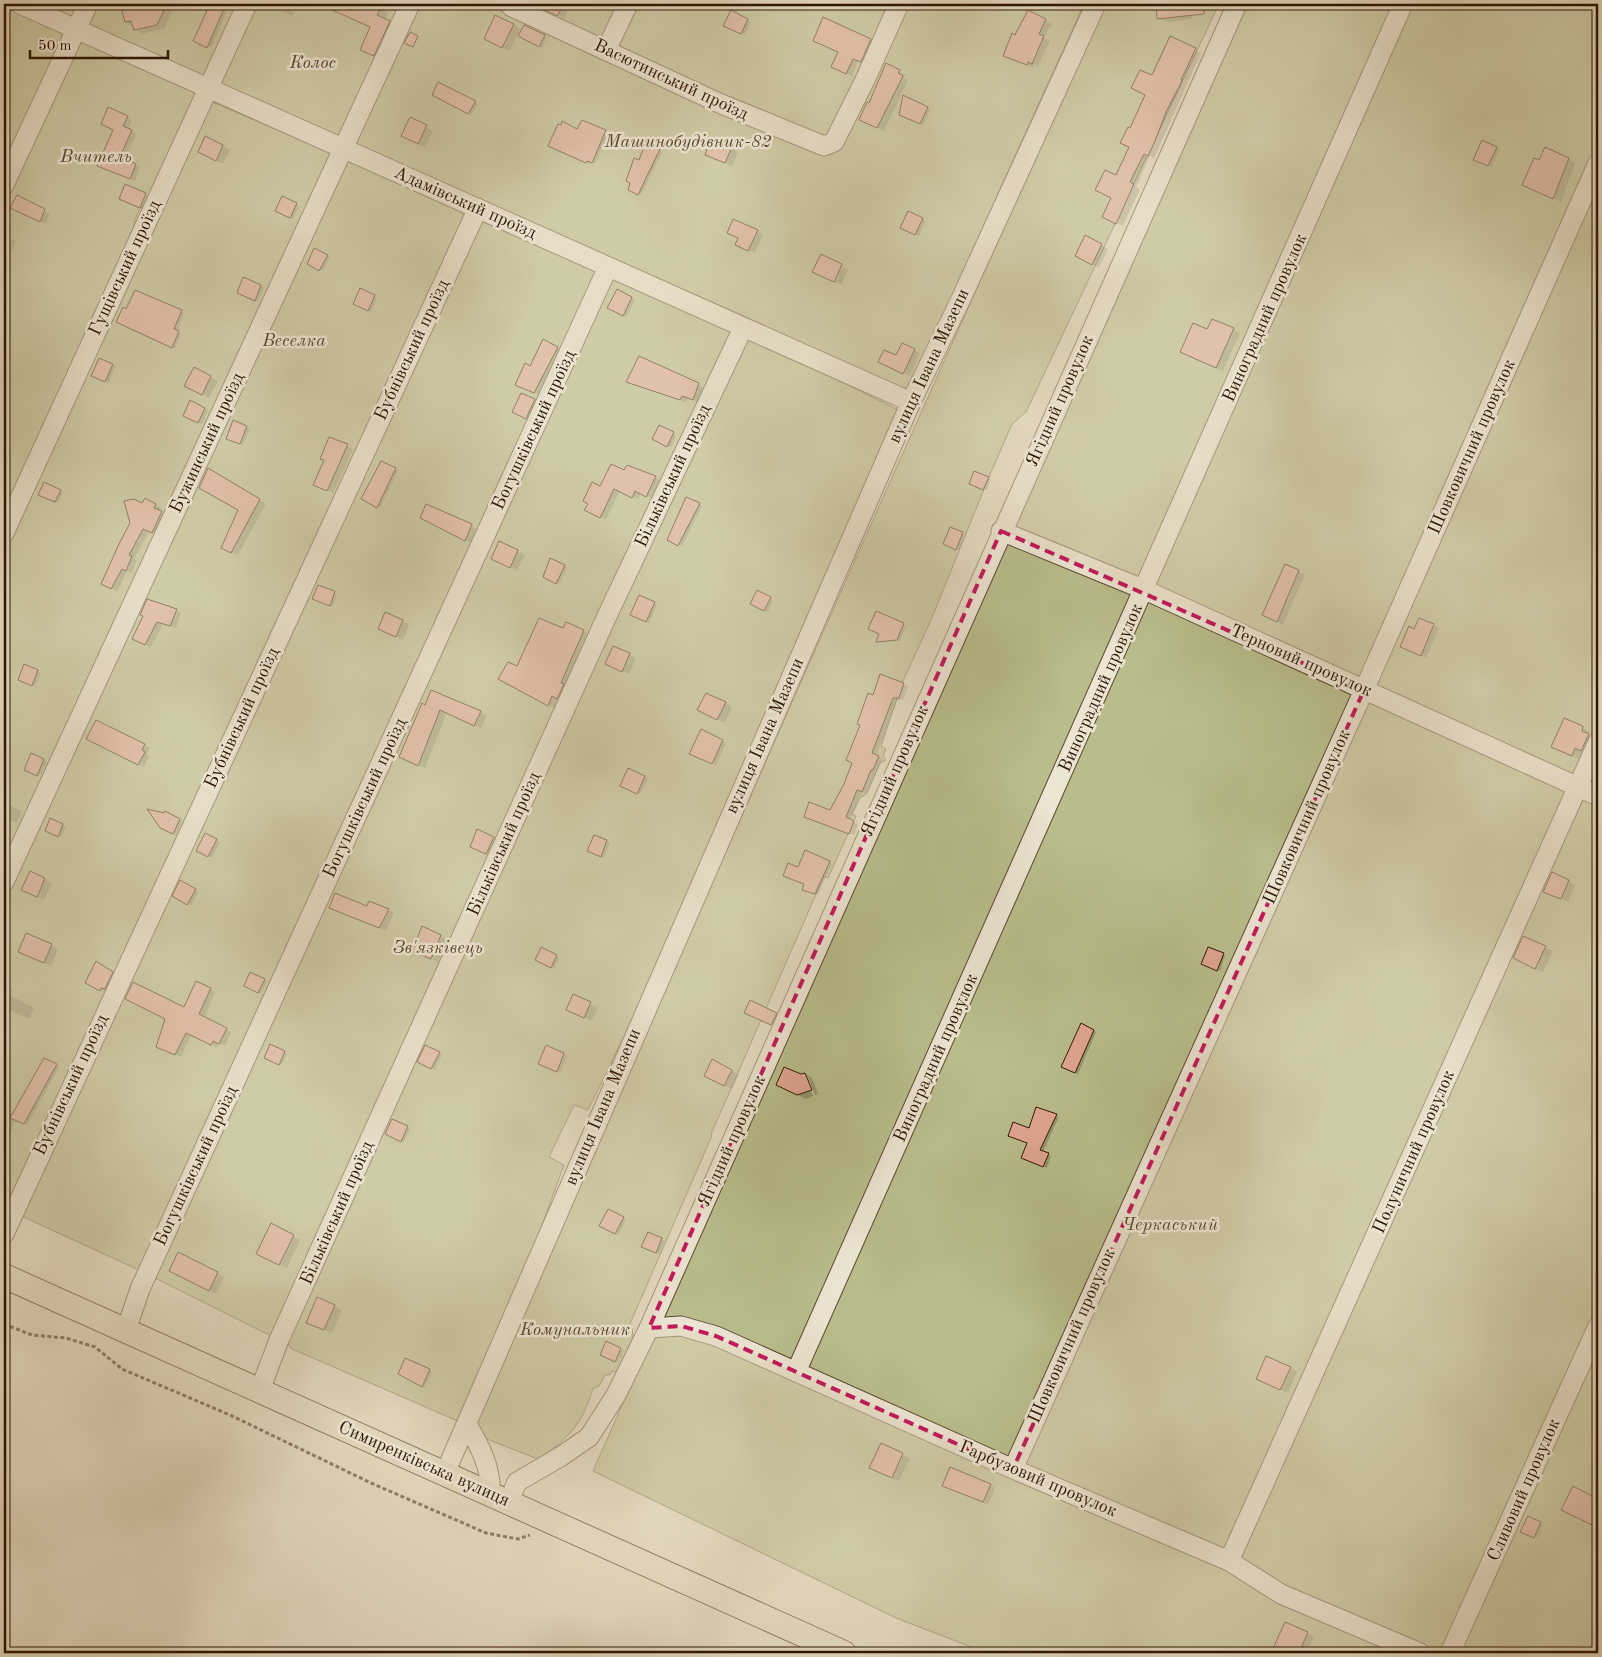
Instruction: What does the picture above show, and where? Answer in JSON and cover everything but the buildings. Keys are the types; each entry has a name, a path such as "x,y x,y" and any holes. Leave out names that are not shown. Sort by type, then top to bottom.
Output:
{"main road":[{"name":"Симиренківська вулиця","path":"4,1276 844,1653"}],"street":[{"name":"Адамівський проїзд","path":"20,4 911,402"},
{"path":"4,185 88,4"},
{"name":"Гущівський проїзд","path":"4,533 247,4"},
{"name":"Бужинський проїзд","path":"4,882 410,4"},
{"name":"Васютинський проїзд","path":"509,4 512,8 718,103 824,146 834,142 865,80 899,4"},
{"path":"606,50 628,4"},
{"name":"вулиця Івана Мазепи","path":"445,1473 911,402 960,301 1096,4"},
{"name":"Ягідний провулок","path":"499,1497 517,1482 560,1457 589,1437 616,1395 649,1328 1237,4"},
{"name":"Виноградний провулок","path":"796,1372 1145,590 1403,4"},
{"name":"Шовковичний провулок","path":"1012,1469 1364,690 1598,163"},
{"name":"Бубнівський проїзд","path":"5,1231 478,208"},
{"name":"Богушківський проїзд","path":"126,1330 140,1289 608,267"},
{"name":"Більківський проїзд","path":"260,1390 279,1340 603,625 742,328"},
{"name":"Терновий провулок","path":"1002,530 1145,590 1598,796"},
{"name":"Полуничний провулок","path":"1230,1561 1598,742"},
{"name":"Гарбузовий провулок","path":"649,1328 681,1326 716,1336 1012,1469 1230,1561 1281,1594 1420,1653"},
{"name":"Сливовий провулок","path":"1450,1653 1598,1326"},
{"path":"467,1424 480,1446 499,1497"}],"path":[{"path":"4,1324 32,1335 66,1338 95,1347 122,1369 230,1415 371,1483 486,1533 518,1539 562,1526"}],"highlighted area":[{"path":"1001,531 1364,690 1013,1469 716,1336 681,1326 649,1328"}],"green space":[{"name":"Колос","path":"32,4 405,4 344,137 332,135"},
{"name":"Машинобудівник-82","path":"414,4 893,4 828,146 837,151 904,4 1084,4 1001,187 985,229 910,387 899,389 351,144"},
{"name":"Комунальник","path":"1106,4 1219,4 1026,412 1012,424 931,620 903,681 881,746 886,749 883,756 886,760 880,763 867,793 860,798 852,814 856,816 828,878 824,876 629,1326 632,1328 633,1337 617,1372 612,1371 610,1375 605,1375 599,1386 593,1388 584,1412 567,1437 538,1459 479,1436 474,1430 629,1072 865,537"},
{"name":"Черкаський","path":"1247,4 1598,4 1598,1653 987,1653 896,1618 593,1471 1100,323"},
{"path":"4,5 6,8 59,32 66,41 4,176"},
{"name":"Вчитель","path":"82,40 194,90 197,99 147,208 140,208 134,222 139,225 57,404 46,419 45,430 4,520 4,195 29,139"},
{"path":"208,100 643,289 729,328 900,411 635,1014 588,1110 574,1105 549,1157 564,1165 527,1266 460,1422 290,1348 286,1338 291,1293 271,1336 141,1271 4,1208 4,542"}],"park label":[{"name":"Веселка","path":"294,341"},
{"name":"Зв'язківець","path":"438,948"}]}
